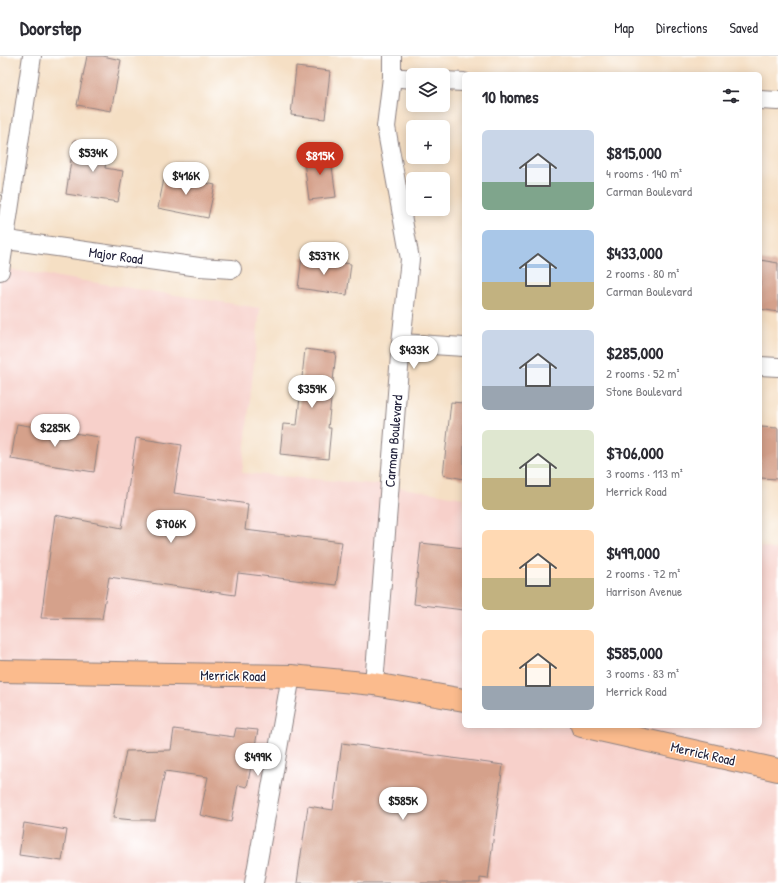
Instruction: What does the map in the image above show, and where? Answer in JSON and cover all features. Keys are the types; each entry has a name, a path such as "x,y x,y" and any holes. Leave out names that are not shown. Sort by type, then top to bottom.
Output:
{"main road":[{"name":"Merrick Road","path":"0,671 291,676 374,684 462,700"},
{"name":"Merrick Road","path":"591,728 778,770"}],"street":[{"path":"0,271 2,239 32,56"},
{"name":"Carman Boulevard","path":"374,684 401,343 410,259 386,128 392,78 392,56"},
{"path":"392,78 406,79"},
{"path":"450,81 462,82"},
{"path":"762,100 778,101"},
{"name":"Major Road","path":"2,239 199,267 232,269"},
{"path":"401,343 462,347"},
{"path":"762,366 778,367"},
{"path":"254,883 291,676"}],"shaded area":[{"path":"0,268 260,308 242,473 384,485 462,498 462,728 762,728 762,547 778,550 778,883 0,883"}],"building":[{"path":"87,56 103,56 121,60 111,111 77,105"},
{"path":"296,67 330,71 325,119 291,115"},
{"path":"74,140 108,146 105,168 123,171 118,202 66,194"},
{"path":"330,151 336,197 309,200 303,154"},
{"path":"165,174 215,185 208,218 158,208"},
{"path":"302,257 351,264 347,295 298,288"},
{"path":"762,260 778,263 778,312 762,309"},
{"path":"305,349 336,353 328,428 331,428 328,459 280,454 283,424 297,425"},
{"path":"451,402 462,403 462,479 443,475"},
{"path":"17,424 99,437 94,472 11,459"},
{"path":"762,427 778,428 778,479 762,478"},
{"path":"136,438 182,445 174,493 248,504 245,530 342,542 336,585 238,573 235,595 109,577 102,619 41,618 55,515 122,528"},
{"path":"421,543 462,548 462,610 414,604"},
{"path":"236,728 258,730 247,787 238,785 231,822 200,815 208,777 165,771 155,820 113,818 126,751 171,750 174,729 234,737"},
{"path":"342,743 503,765 488,879 480,878 480,883 297,883 308,806 333,810"},
{"path":"24,823 67,830 62,861 19,855"}]}
